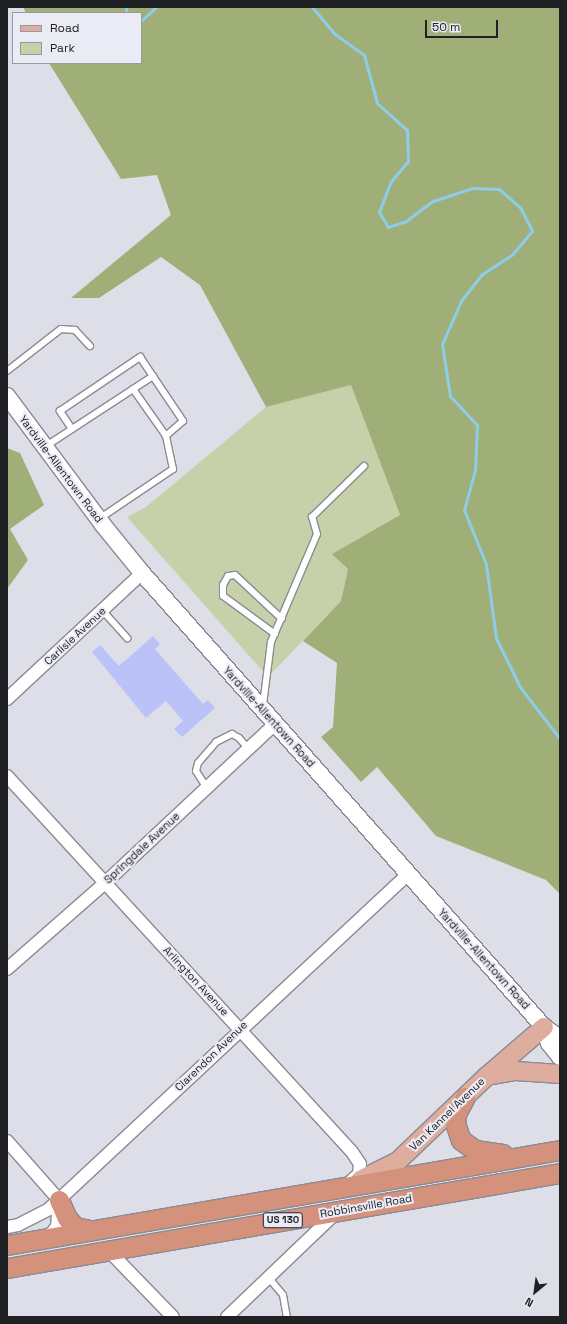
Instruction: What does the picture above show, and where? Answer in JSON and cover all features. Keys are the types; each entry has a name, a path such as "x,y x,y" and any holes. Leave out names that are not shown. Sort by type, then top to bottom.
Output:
{"highway":[{"path":"465,1098 456,1114 455,1123 461,1140 468,1146 475,1150 497,1154 536,1154"},
{"name":"Robbinsville Road","path":"7,1246 89,1230 560,1150"},
{"name":"Robbinsville Road","path":"7,1268 560,1173"},
{"path":"59,1200 66,1218 75,1227 89,1230"}],"main road":[{"name":"Yardville-Allentown Road","path":"7,396 99,520 142,574 544,1027 560,1038"},
{"name":"Yardville-Allentown Road","path":"544,1027 549,1044 560,1057"},
{"name":"Van Kannel Avenue","path":"341,1188 375,1174 398,1161 487,1076 544,1027"},
{"path":"487,1076 516,1070 560,1074"}],"street":[{"name":"Carlisle Avenue","path":"7,699 142,574"},
{"name":"Springdale Avenue","path":"7,969 105,883 275,724"},
{"name":"Arlington Avenue","path":"7,776 240,1028 360,1164 358,1174 341,1188"},
{"name":"Clarendon Avenue","path":"7,1227 35,1217 59,1200 240,1028 408,874"},
{"path":"7,1141 59,1200 57,1226 53,1232 43,1238"},
{"path":"228,1317 338,1211"},
{"path":"108,1250 173,1317"}],"lane":[{"path":"7,371 61,329 74,330 90,346"},
{"path":"72,429 60,411 140,357 183,421 166,436"},
{"path":"45,447 153,376"},
{"path":"99,520 173,469 166,436 133,389"},
{"path":"263,711 271,642 282,619 316,534 312,517 364,466"},
{"path":"275,634 223,596 223,585 228,576 235,575 282,619"},
{"path":"102,610 127,638"},
{"path":"207,788 196,771 198,763 216,742 232,734 239,738 249,749"},
{"path":"268,1277 283,1295 287,1317"}],"green space":[{"path":"23,7 560,7 560,894 546,880 436,836 377,767 361,782 321,737 333,727 337,663 303,641 341,601 348,569 332,554 400,515 351,385 266,407 200,285 161,257 99,298 71,298 171,215 157,175 121,179 50,64 142,64 142,12 26,12"},
{"path":"351,385 400,515 333,554 348,569 341,601 268,677 127,517 146,507 266,407"},
{"path":"7,448 20,453 44,505 10,529 28,560 7,589"}],"building":[{"path":"153,636 160,644 155,649 203,704 208,700 215,708 182,737 174,729 183,721 166,701 146,718 92,652 100,645 119,666"}],"waterway":[{"path":"126,7 126,12"},
{"path":"142,20 156,7"},
{"path":"312,7 335,34 364,55 377,103 407,130 408,161 391,181 379,212 388,227 406,221 433,201 472,188 499,189 520,207 532,231 513,254 482,274 461,301 442,344 450,396 477,425 475,470 464,510 486,564 496,638 520,687 560,739"}]}
